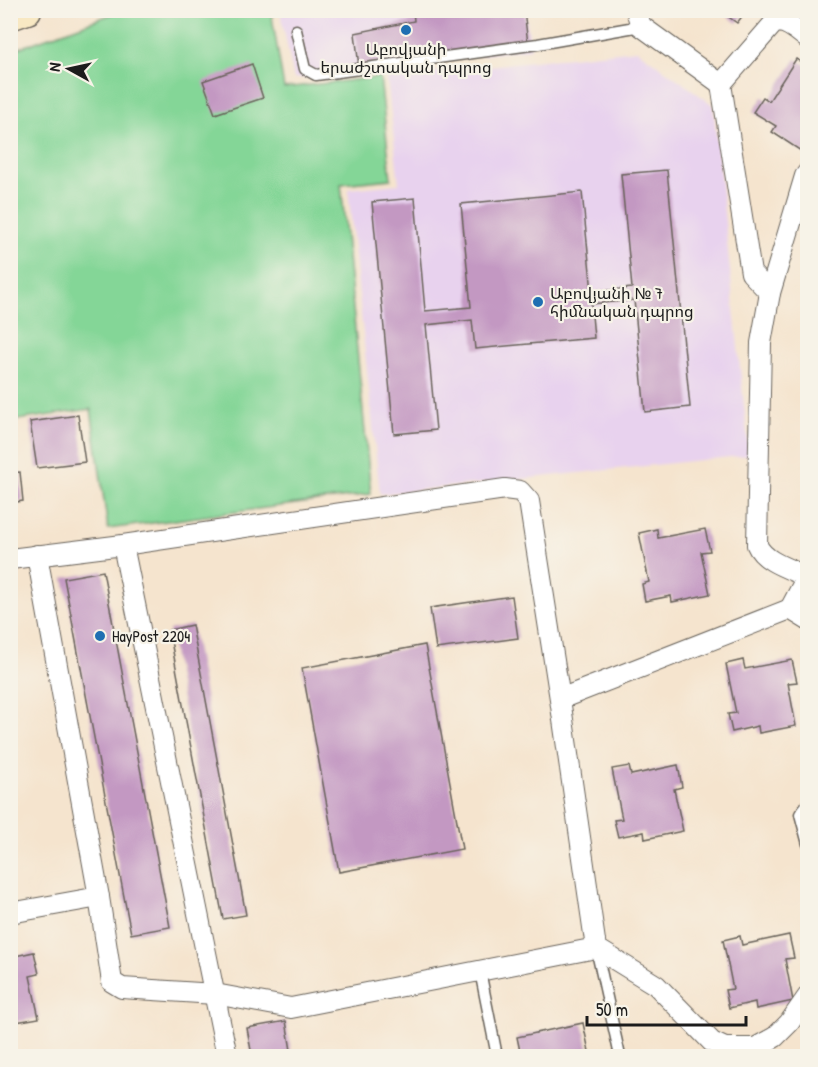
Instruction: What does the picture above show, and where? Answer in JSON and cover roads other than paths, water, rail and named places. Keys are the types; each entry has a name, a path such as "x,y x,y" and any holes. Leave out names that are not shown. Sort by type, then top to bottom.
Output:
{"street":[{"path":"10,16 27,10"},
{"path":"639,18 721,84 751,273 770,293"},
{"path":"721,84 774,23 785,23 804,30"},
{"path":"561,699 790,609 807,576 768,558 760,552 758,545 761,344 770,293 807,172"},
{"path":"10,559 123,545 505,489 520,491 529,501 561,699 596,948"},
{"path":"123,545 227,1056"},
{"path":"37,555 99,897 112,982 122,988 215,994 291,1008 596,948 656,985 712,1042 725,1048 755,1048 775,1036 789,1023 807,996"},
{"path":"790,609 807,621"},
{"path":"10,913 99,897"}],"lane":[{"path":"296,30 304,69 316,75 538,44 639,18"},
{"path":"807,802 800,814 807,844"},
{"path":"596,948 621,1056"},
{"path":"480,971 497,1056"}],"place":[{"name":"Աբովյանի երաժշտական դպրոց","path":"406,30"},
{"name":"Աբովյանի № 7 հիմնական դպրոց","path":"538,302"},
{"name":"HayPost 2204","path":"100,636"}]}
